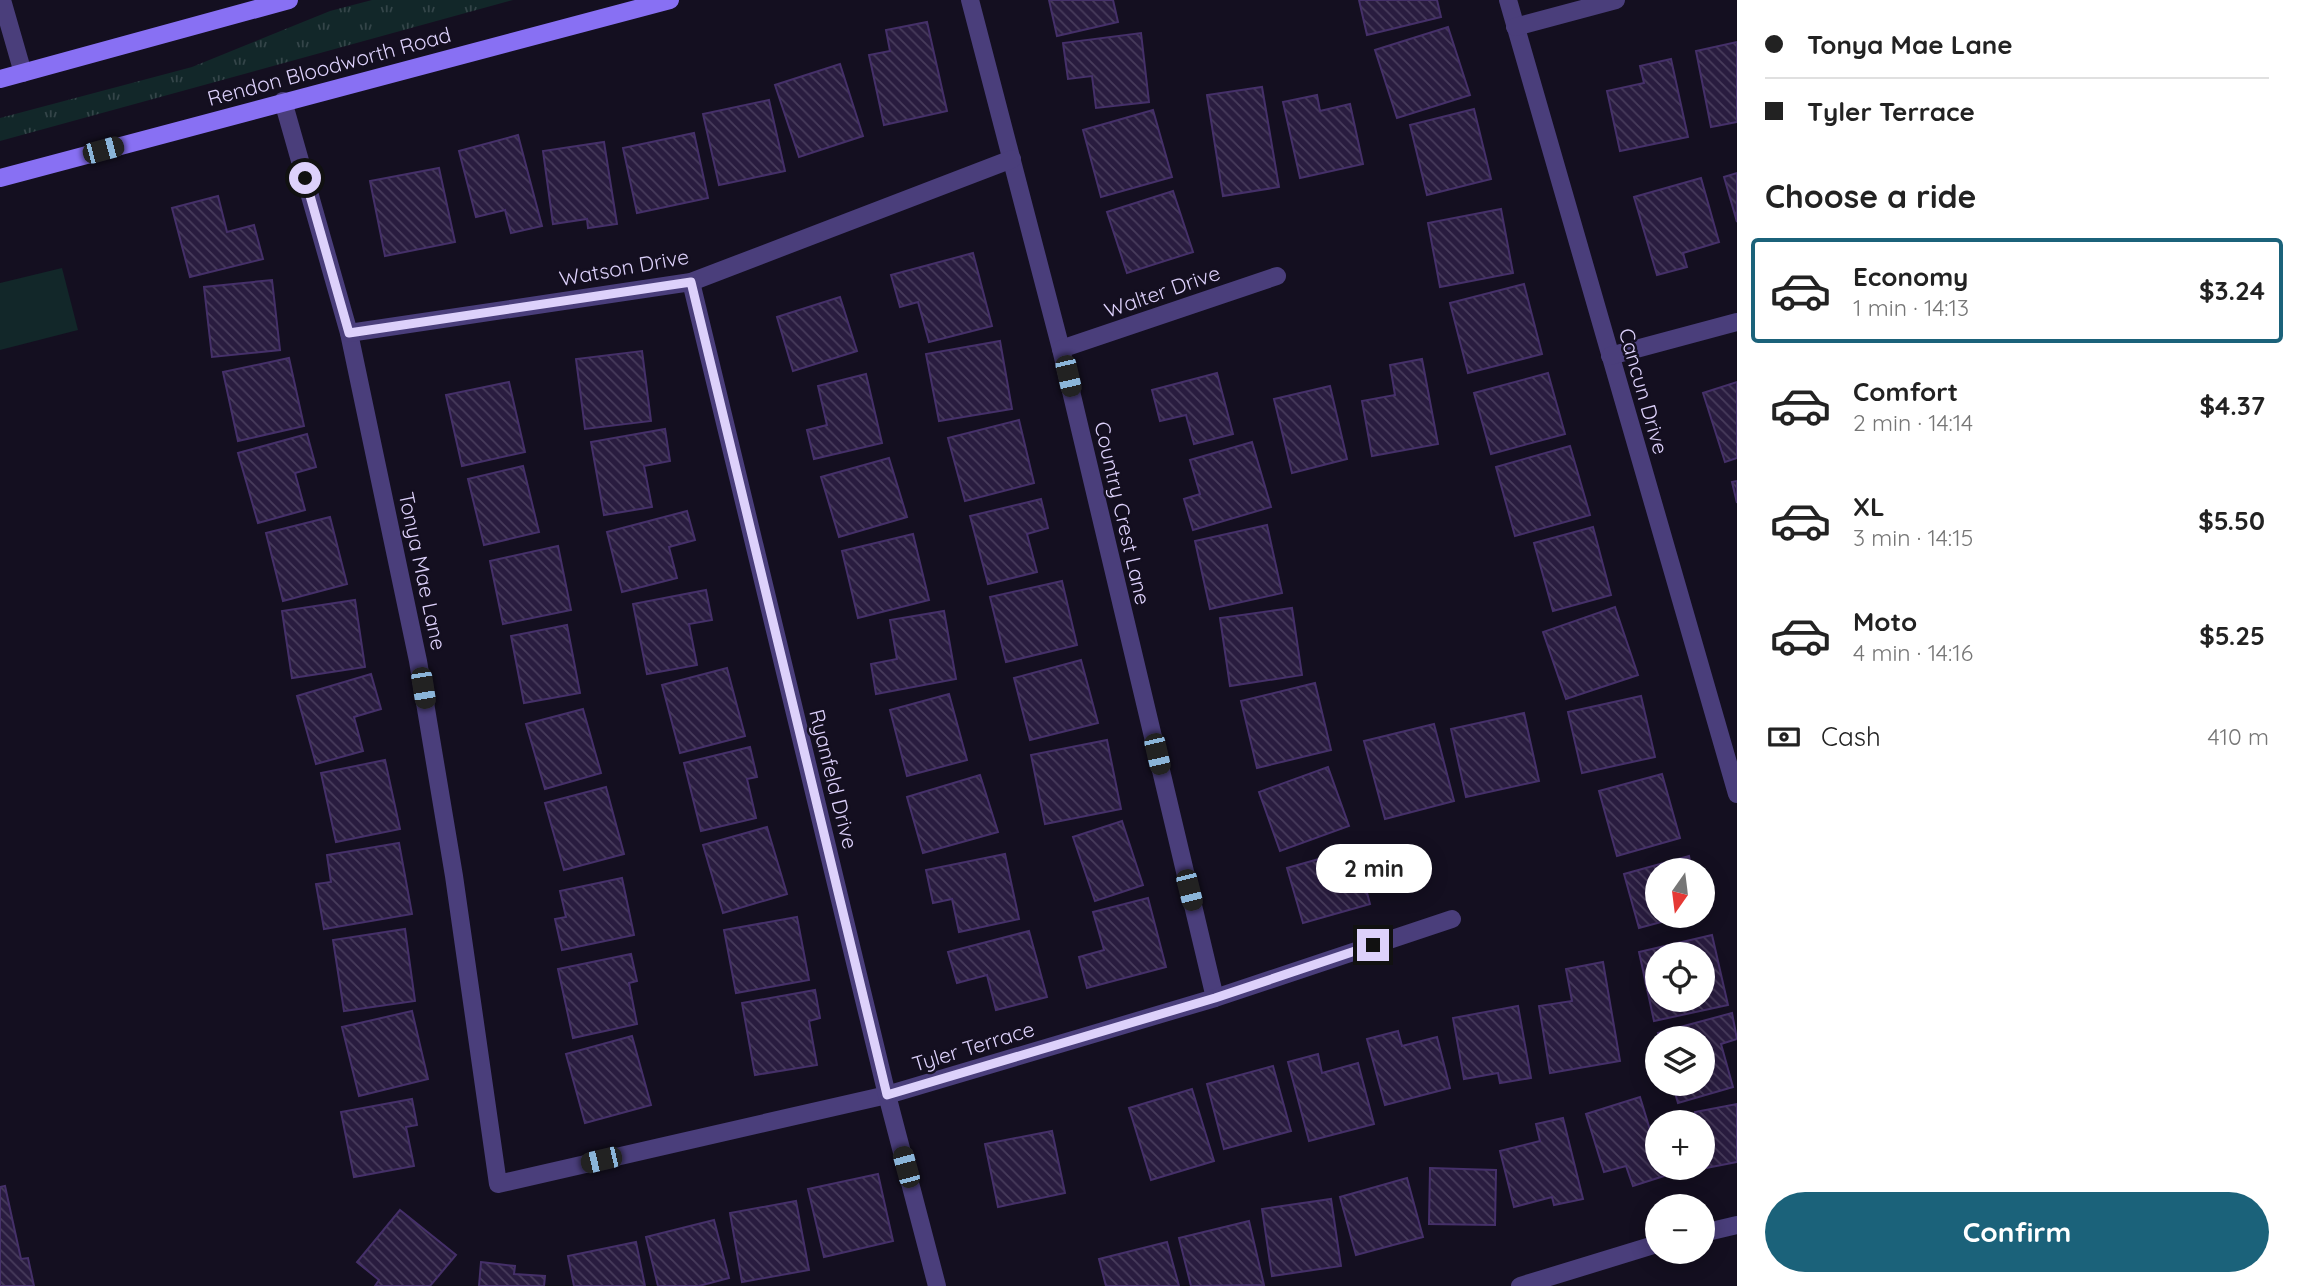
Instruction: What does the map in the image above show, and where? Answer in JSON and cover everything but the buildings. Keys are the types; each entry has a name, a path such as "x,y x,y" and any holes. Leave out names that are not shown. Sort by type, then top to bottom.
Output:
{"main road":[{"path":"0,79 289,0"},
{"path":"596,21 625,0"},
{"name":"Rendon Bloodworth Road","path":"0,178 670,0"}],"street":[{"path":"2,0 23,73"},
{"name":"Country Crest Lane","path":"970,0 1061,349 1215,998"},
{"name":"Cancun Drive","path":"1508,0 1737,794"},
{"path":"1515,27 1616,0"},
{"name":"Tonya Mae Lane","path":"283,101 349,333 418,661 454,876 498,1184"},
{"name":"Watson Drive","path":"349,333 691,282 1012,159"},
{"name":"Walter Drive","path":"1061,349 1277,276"},
{"name":"Ryanfeld Drive","path":"691,282 887,1095 937,1286"},
{"path":"1610,356 1737,322"},
{"name":"Tyler Terrace","path":"498,1184 887,1095 1215,998 1452,919"},
{"path":"1715,1230 1737,1225"},
{"path":"1520,1286 1645,1248"}],"green space":[{"path":"372,0 513,0 0,141 0,118 192,67 330,11"},
{"path":"62,268 78,330 0,350 0,283"}],"route":[{"path":"305,178 349,333 691,282 887,1095 1215,998 1373,945"}]}
